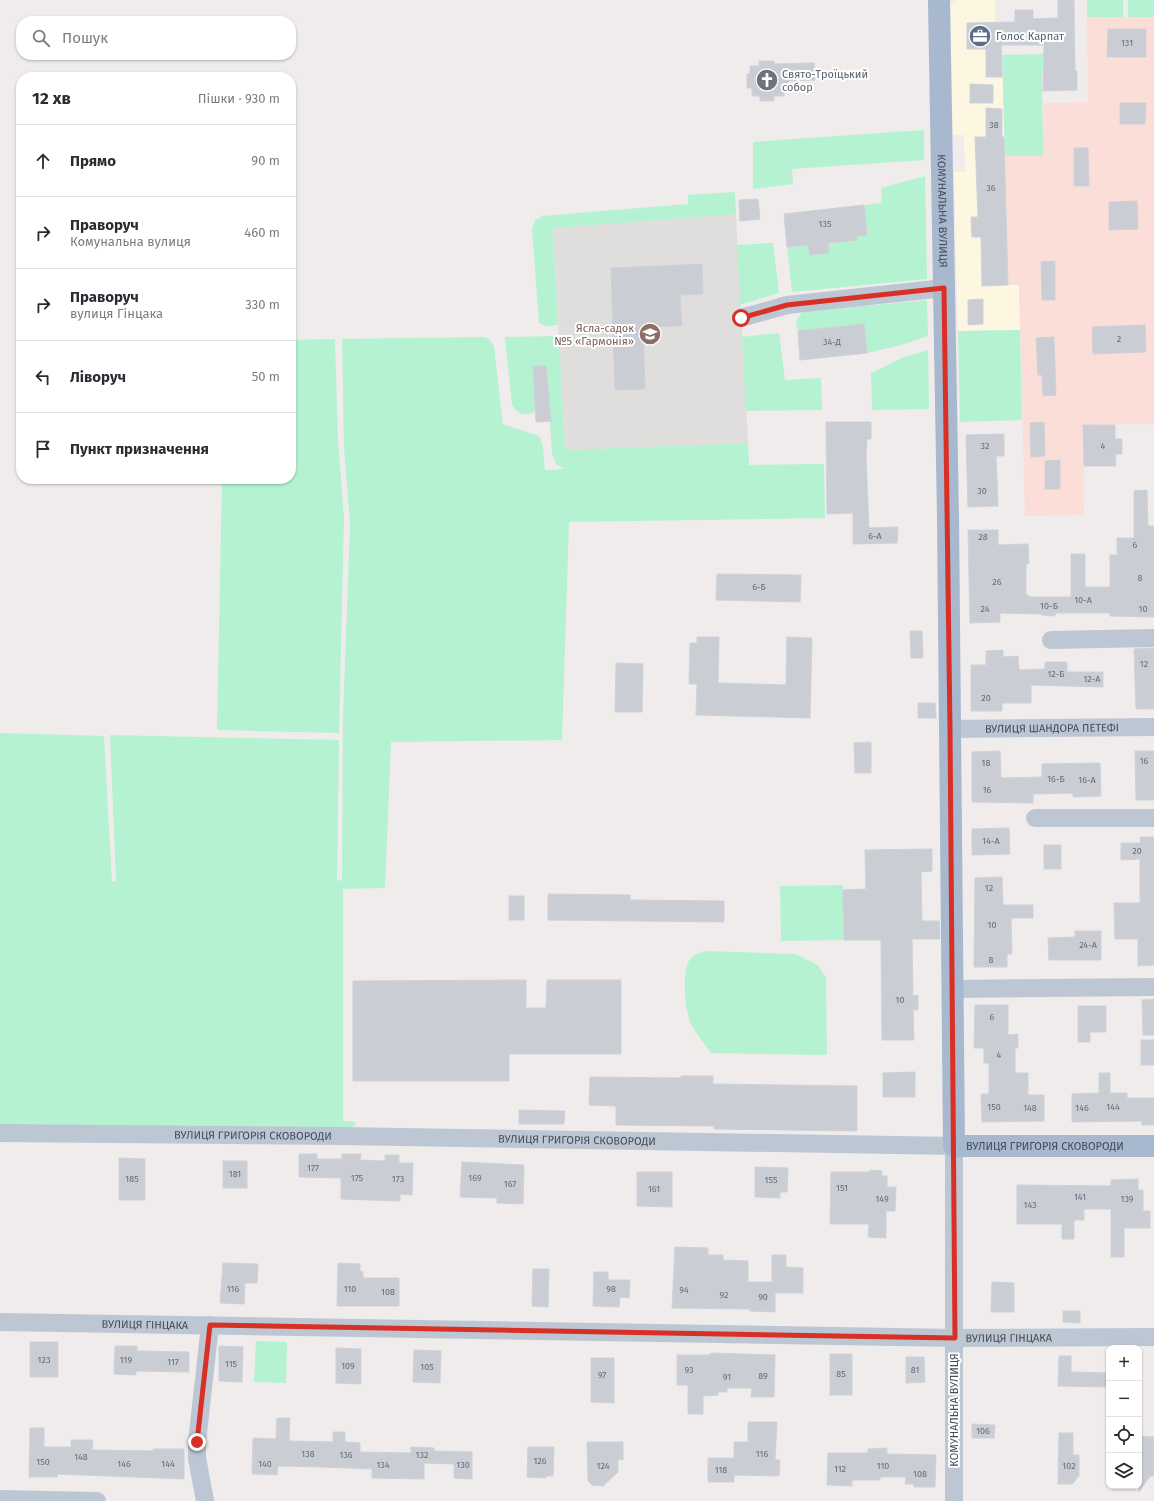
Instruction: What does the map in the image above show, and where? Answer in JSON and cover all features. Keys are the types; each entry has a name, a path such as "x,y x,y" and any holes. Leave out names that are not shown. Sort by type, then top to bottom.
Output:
{"main road":[{"name":"КОМУНАЛЬНА ВУЛИЦЯ","path":"939,0 950,729 954,1146"},
{"name":"ВУЛИЦЯ ГРИГОРІЯ СКОВОРОДИ","path":"954,1146 1154,1146"}],"street":[{"path":"741,318 787,305 944,288"},
{"path":"1051,640 1154,638"},
{"name":"ВУЛИЦЯ ШАНДОРА ПЕТЕФІ","path":"950,729 1154,727"},
{"path":"1035,818 1154,818"},
{"path":"952,990 1154,987"},
{"name":"ВУЛИЦЯ ГРИГОРІЯ СКОВОРОДИ","path":"0,1133 348,1136 954,1146"},
{"name":"КОМУНАЛЬНА ВУЛИЦЯ","path":"954,1146 954,1501"},
{"name":"ВУЛИЦЯ ГІНЦАКА","path":"0,1322 955,1338 1154,1337"},
{"path":"205,1501 197,1458 197,1442 210,1325"},
{"path":"0,1499 97,1501"}],"shaded area":[{"path":"957,0 995,0 996,54 1002,55 1008,285 1019,285 1020,330 958,331 954,172 965,172 964,135 953,135 950,6"},
{"path":"1087,17 1154,17 1154,424 1083,425 1084,515 1025,516 1019,285 1008,285 1005,156 1043,156 1043,103 1088,102"},
{"name":"Ясла-садок №5 «Гармонія»","path":"736,214 748,443 565,450 553,228"}],"green space":[{"path":"1087,0 1123,0 1123,17 1087,17"},
{"path":"1128,0 1154,0 1154,17 1128,17"},
{"path":"1044,54 1044,70 1042,70 1043,156 1005,156 1002,55"},
{"path":"924,130 924,160 792,169 793,184 753,189 753,142"},
{"path":"925,176 927,279 792,292 787,247 808,245 810,255 829,253 828,243 857,239 856,236 867,235 864,205 882,203 881,188"},
{"path":"735,192 736,214 553,228 558,325 545,326 539,323 532,229 535,220 543,216 688,204 688,195"},
{"path":"773,243 779,293 740,305 737,245"},
{"path":"927,300 928,336 901,345 867,353 864,324 798,331 796,322 802,312"},
{"path":"1020,330 1022,420 960,422 958,331"},
{"path":"779,333 785,380 821,378 822,410 746,411 742,337"},
{"path":"559,336 565,450 748,443 749,465 824,464 825,518 569,522 562,740 391,742 385,888 343,889 343,1121 356,1122 354,1127 0,1128 0,733 104,736 112,881 116,881 110,735 339,740 337,881 342,880 343,716 350,524 344,449 342,339 484,337 488,339 494,347 503,424 539,436 543,446 545,470 565,469 556,464 552,454 546,366 533,367 535,412 528,414 519,413 512,405 505,337"},
{"path":"335,339 338,441 344,517 339,733 217,730 222,484 296,484 296,340"},
{"path":"928,350 929,409 872,410 871,373 904,357"},
{"path":"843,885 844,940 781,941 780,886"},
{"path":"705,951 795,954 818,965 826,978 827,1055 711,1053 690,1022 685,989 688,963 691,958"},
{"path":"256,1341 287,1342 286,1383 254,1382"}],"building":[{"path":"1058,0 1074,0 1075,71 1077,71 1077,90 1043,91 1044,45 1001,45 1002,77 986,77 986,49 967,49 967,23 1015,22 1015,10 1033,10 1033,19 1058,18"},
{"path":"1108,29 1146,29 1146,57 1107,57"},
{"name":"Свято-Троїцький собор","path":"759,61 774,61 774,64 814,63 815,80 788,81 788,87 784,87 784,96 774,96 774,101 760,101 760,96 752,96 752,88 747,88 747,74 750,74 750,66 759,66"},
{"path":"970,84 993,85 993,103 970,103"},
{"path":"1120,103 1146,103 1145,124 1120,124"},
{"path":"986,108 1002,109 1008,285 982,286 981,237 972,237 971,217 978,217 975,137 986,137"},
{"path":"1074,148 1088,148 1089,186 1074,186"},
{"path":"758,199 760,219 740,221 739,200"},
{"path":"1137,201 1138,229 1109,230 1109,202"},
{"path":"864,205 867,235 856,236 857,240 828,243 829,253 810,255 808,245 787,247 784,214"},
{"path":"1055,261 1055,300 1042,300 1041,262"},
{"path":"702,264 703,294 680,295 682,326 643,327 645,389 615,390 611,268"},
{"path":"983,299 983,324 968,325 968,300"},
{"path":"864,324 867,353 800,360 798,331"},
{"path":"1145,325 1146,352 1093,354 1092,327"},
{"path":"1054,337 1056,395 1043,396 1042,375 1038,375 1036,338"},
{"path":"533,366 546,366 551,421 536,422"},
{"path":"826,422 871,422 871,439 867,439 866,458 869,528 898,527 897,543 853,544 853,513 827,514"},
{"path":"1044,422 1045,456 1031,457 1030,423"},
{"path":"1083,425 1115,425 1115,439 1122,439 1122,454 1115,454 1116,466 1084,466"},
{"path":"1004,434 1004,456 996,456 998,506 968,507 966,435"},
{"path":"1060,460 1060,489 1045,489 1045,461"},
{"path":"1147,490 1148,526 1154,526 1154,617 1110,616 1110,613 1055,613 1055,616 1042,614 1000,613 1000,622 970,623 968,530 998,530 998,545 1028,544 1029,564 1026,564 1026,595 1029,595 1029,597 1071,597 1071,554 1085,554 1085,587 1110,587 1110,555 1117,555 1117,538 1134,538 1134,491"},
{"path":"717,574 801,575 800,602 716,600"},
{"path":"910,631 922,631 923,658 911,658"},
{"path":"697,637 719,637 718,683 786,685 787,637 812,638 810,718 696,715 697,684 689,684 690,643 697,643"},
{"path":"1154,648 1154,709 1136,709 1134,649"},
{"path":"1003,650 1003,657 1018,656 1019,670 1045,669 1045,662 1067,662 1067,672 1103,672 1103,687 1031,685 1031,703 1002,703 1002,711 971,711 971,665 986,665 986,651"},
{"path":"616,663 643,664 642,712 615,712"},
{"path":"918,703 935,703 936,718 918,718"},
{"path":"871,742 871,773 855,773 854,743"},
{"path":"1000,751 1001,778 1042,777 1042,764 1100,763 1101,796 1073,797 1073,793 1033,794 1033,803 972,802 972,752"},
{"path":"1135,751 1154,751 1154,800 1136,800"},
{"path":"1009,828 1010,854 972,855 972,829"},
{"path":"1140,837 1154,837 1154,965 1138,966 1138,939 1115,939 1114,903 1140,903 1140,859 1121,860 1121,843 1141,843"},
{"path":"1044,845 1061,845 1061,869 1044,869"},
{"path":"932,849 932,871 921,872 922,921 939,921 940,939 912,939 913,996 918,995 918,1010 913,1010 914,1040 882,1040 881,940 844,940 843,890 866,889 865,850"},
{"path":"1002,877 1003,905 1033,905 1033,918 1011,918 1012,954 1007,954 1007,967 974,967 975,878"},
{"path":"548,894 630,895 630,900 724,901 724,922 548,920"},
{"path":"509,896 524,896 524,920 509,920"},
{"path":"1075,931 1101,931 1101,960 1049,960 1048,938 1075,937"},
{"path":"526,980 526,1008 546,1008 547,980 621,980 621,1054 509,1054 509,1081 353,1081 353,981"},
{"path":"1154,999 1154,1035 1143,1035 1142,1000"},
{"path":"975,1005 1008,1005 1008,1035 1018,1034 1018,1048 1015,1048 1015,1073 1028,1073 1028,1095 1044,1095 1044,1121 982,1122 981,1094 989,1094 989,1063 984,1063 984,1048 974,1048"},
{"path":"1078,1006 1106,1006 1106,1032 1090,1032 1090,1042 1078,1042"},
{"path":"1141,1040 1154,1040 1154,1065 1141,1065"},
{"path":"915,1072 915,1097 883,1097 883,1073"},
{"path":"1099,1073 1110,1073 1110,1093 1127,1093 1127,1098 1154,1098 1154,1125 1142,1125 1142,1121 1072,1122 1072,1094 1099,1093"},
{"path":"681,1076 713,1076 713,1084 857,1086 857,1131 714,1129 714,1126 616,1125 616,1106 589,1105 590,1077 681,1078"},
{"path":"519,1110 565,1111 564,1124 519,1124"},
{"path":"299,1154 317,1154 317,1159 342,1159 342,1154 361,1154 360,1160 385,1161 385,1155 399,1155 399,1163 413,1163 412,1195 400,1194 400,1201 341,1199 341,1178 299,1177"},
{"path":"119,1158 145,1159 145,1200 119,1200"},
{"path":"223,1161 247,1161 247,1188 223,1188"},
{"path":"462,1162 524,1165 523,1204 497,1203 497,1198 460,1197"},
{"path":"755,1167 788,1168 787,1192 780,1192 780,1198 755,1197"},
{"path":"870,1170 882,1171 882,1176 887,1176 887,1187 896,1187 895,1211 886,1211 886,1238 868,1237 869,1224 830,1224 831,1172 870,1172"},
{"path":"637,1172 672,1172 672,1207 637,1206"},
{"path":"1138,1179 1138,1190 1143,1190 1143,1211 1150,1211 1150,1228 1124,1228 1124,1257 1111,1257 1111,1209 1084,1209 1084,1220 1074,1220 1074,1239 1062,1239 1062,1224 1017,1224 1017,1185 1111,1186 1111,1180"},
{"path":"675,1247 708,1248 708,1255 723,1255 723,1260 748,1261 748,1282 772,1282 772,1255 786,1255 786,1267 803,1268 803,1293 775,1293 775,1312 750,1311 750,1309 672,1308"},
{"path":"223,1263 258,1264 257,1283 245,1283 244,1304 220,1303"},
{"path":"338,1263 360,1264 360,1271 363,1272 363,1278 399,1278 399,1306 337,1306"},
{"path":"533,1269 549,1269 548,1307 532,1306"},
{"path":"594,1272 608,1272 608,1280 630,1280 629,1298 620,1297 619,1307 593,1306"},
{"path":"992,1282 1014,1283 1014,1312 991,1312"},
{"path":"1063,1311 1080,1311 1080,1323 1063,1322"},
{"path":"30,1342 58,1342 58,1377 30,1377"},
{"path":"115,1346 137,1346 137,1351 189,1352 189,1372 136,1371 136,1375 114,1374"},
{"path":"219,1346 243,1347 242,1382 219,1381"},
{"path":"336,1348 361,1349 361,1384 336,1383"},
{"path":"414,1350 441,1351 440,1383 413,1382"},
{"path":"711,1353 775,1355 774,1397 751,1397 752,1388 727,1388 727,1392 718,1392 718,1395 703,1396 703,1414 688,1414 688,1385 677,1385 677,1355 710,1355"},
{"path":"830,1354 852,1354 852,1395 830,1395"},
{"path":"1059,1356 1071,1356 1071,1372 1106,1373 1106,1387 1058,1386"},
{"path":"906,1357 924,1357 925,1382 906,1383"},
{"path":"591,1358 614,1358 614,1403 591,1402"},
{"path":"277,1418 290,1418 289,1441 333,1442 333,1432 345,1432 345,1442 360,1443 360,1452 411,1453 411,1447 434,1448 434,1451 472,1452 472,1479 454,1478 454,1464 424,1463 424,1479 372,1478 372,1469 322,1467 278,1466 277,1475 252,1474 253,1438 276,1439"},
{"path":"748,1422 777,1422 775,1460 780,1460 779,1476 734,1475 734,1482 708,1482 708,1458 734,1458 734,1442 748,1442"},
{"path":"972,1424 995,1425 994,1438 972,1438"},
{"path":"30,1428 44,1428 44,1447 71,1447 71,1440 93,1440 92,1450 153,1451 153,1449 184,1449 184,1479 57,1474 57,1477 29,1477"},
{"path":"1059,1433 1073,1433 1073,1455 1079,1455 1079,1476 1072,1484 1058,1484"},
{"path":"1142,1436 1154,1437 1154,1476 1150,1476 1142,1488"},
{"path":"587,1442 623,1442 623,1460 618,1459 618,1472 603,1486 592,1485 588,1481"},
{"path":"528,1447 554,1447 553,1476 546,1476 546,1478 527,1477"},
{"path":"887,1448 887,1454 936,1455 935,1487 914,1487 914,1484 905,1484 906,1477 880,1477 880,1480 852,1480 852,1486 827,1485 828,1453 868,1453 868,1449"}],"place":[{"name":"Голос Карпат","path":"980,36"},
{"name":"Свято-Троїцький собор","path":"767,80"},
{"name":"Ясла-садок №5 «Гармонія»","path":"650,334"}],"route":[{"path":"197,1442 210,1325 955,1338 948,518 944,288 787,305 741,318"}]}
